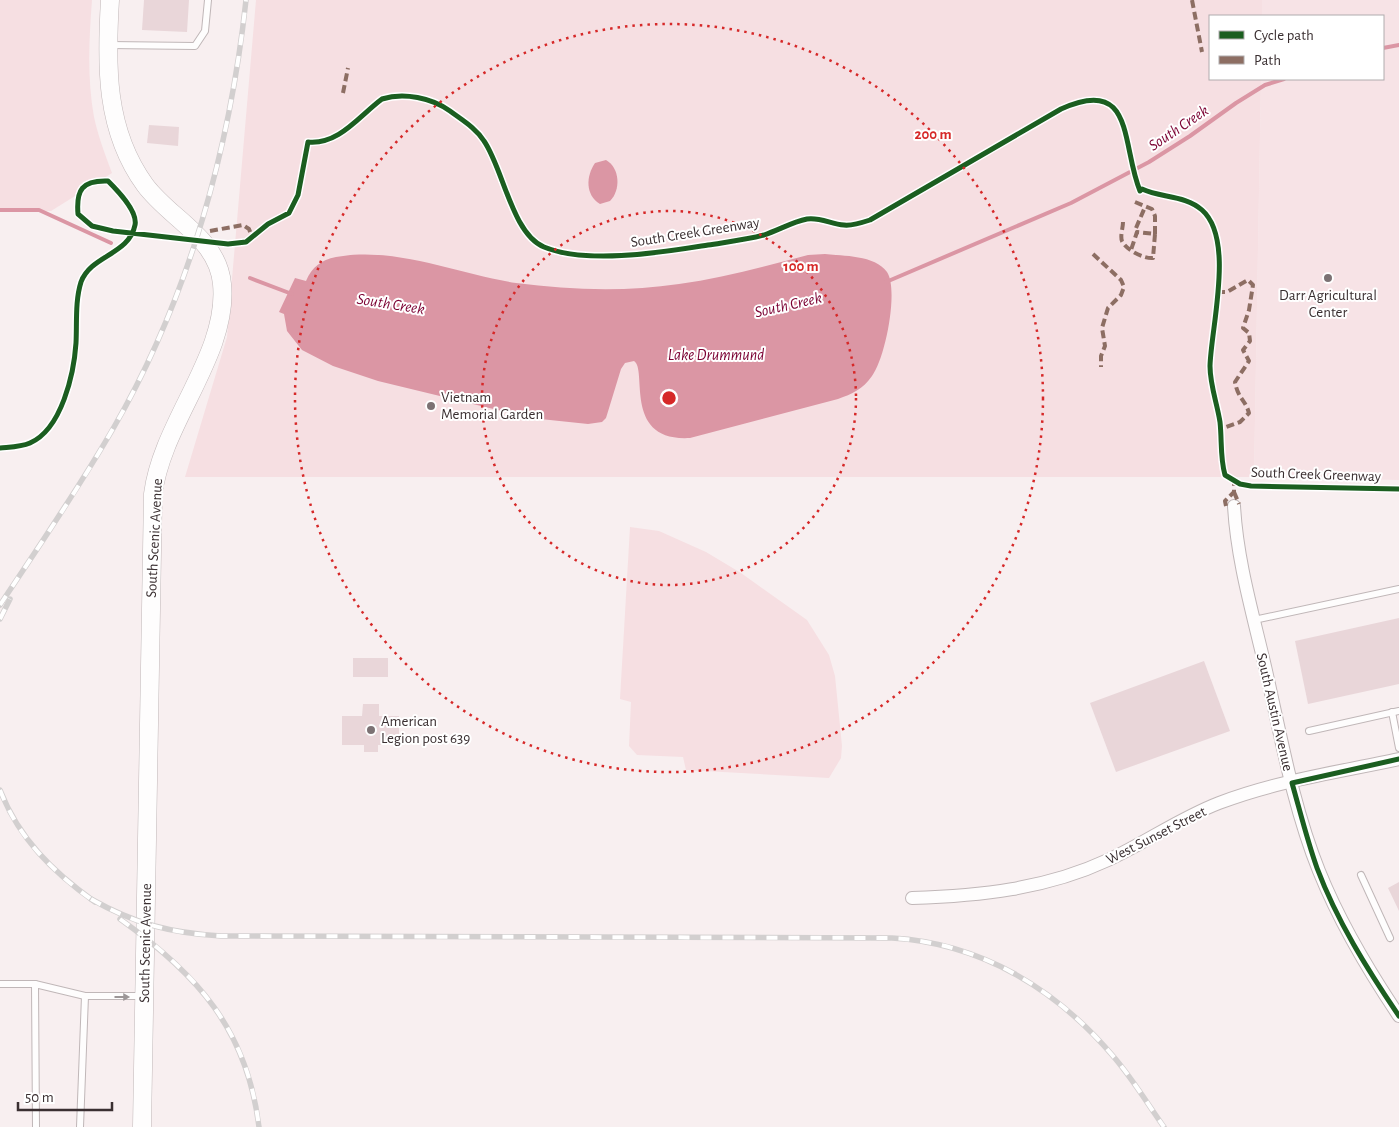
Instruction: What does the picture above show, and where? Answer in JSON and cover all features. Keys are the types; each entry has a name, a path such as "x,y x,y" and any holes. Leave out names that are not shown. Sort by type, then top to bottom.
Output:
{"main road":[{"name":"South Scenic Avenue","path":"110,0 108,45 111,107 118,136 138,175 150,192 208,247 219,268 222,285 218,328 172,430 154,488 142,1127"}],"street":[{"name":"South Austin Avenue","path":"1234,506 1239,551 1254,620 1292,783 1318,869 1333,905 1352,942 1399,1016"},
{"name":"West Sunset Street","path":"912,898 996,893 1048,882 1106,861 1219,803 1292,783 1399,759"}],"lane":[{"path":"108,45 194,46 205,31 208,0"},
{"path":"1254,620 1399,589"},
{"path":"1309,731 1396,712 1399,748"},
{"path":"1360,875 1390,938"},
{"path":"0,984 35,984 84,996 144,996"},
{"path":"35,984 36,1127"},
{"path":"80,1127 84,996"}],"shaded area":[{"path":"0,0 92,0 89,58 90,88 94,117 112,173 51,211 0,210"},
{"path":"256,0 1262,0 1262,15 1209,15 1209,80 1261,80 1254,477 185,477 227,337"},
{"name":"Darr Agricultural Center","path":"1262,0 1399,0 1399,480 1254,477 1261,80 1384,80 1384,15 1262,15"},
{"path":"630,527 659,531 706,552 741,573 807,620 829,655 835,676 842,746 841,758 829,778 686,770 683,757 637,755 629,746 631,702 620,699"}],"water":[{"path":"606,160 614,168 617,185 614,196 610,201 600,204 592,196 588,185 595,163"},
{"name":"Lake Drummund","path":"825,254 867,259 882,266 887,272 892,293 889,324 882,355 872,376 857,390 838,399 690,438 669,436 655,429 646,418 642,404 638,367 634,361 625,363 621,369 606,418 602,422 588,424 531,418 378,381 333,366 302,350 287,331 284,314 279,312 295,278 306,281 314,268 321,262 336,257 381,255 427,262 516,283 557,287 618,289 679,284 728,275 808,255"}],"building":[{"path":"144,0 189,0 187,32 142,30"},
{"path":"149,125 179,127 178,146 147,143"},
{"path":"1399,618 1399,684 1308,704 1295,641"},
{"path":"353,658 388,658 388,677 353,677"},
{"path":"1204,661 1230,731 1116,772 1090,703"},
{"name":"American Legion post 639","path":"363,704 379,704 379,716 399,716 399,745 378,745 378,752 364,752 364,745 342,745 342,716 362,716"},
{"path":"1399,882 1399,911 1388,888"}],"waterway":[{"name":"South Creek","path":"1384,48 1399,45"},
{"name":"South Creek","path":"886,282 1071,203 1149,162 1236,103 1265,85 1281,80"},
{"name":"South Creek","path":"0,210 39,210 111,243"},
{"name":"South Creek","path":"250,278 292,294"}],"railway":[{"path":"0,605 101,450 141,377 164,326 185,274 217,166 239,56 246,0"},
{"path":"0,619 10,599"},
{"path":"0,790 8,808 27,839 65,879 95,902"},
{"path":"91,899 123,915 154,926 169,930 221,936 892,938 925,942 956,949 986,960 1014,974 1067,1010 1113,1056 1164,1127"},
{"path":"120,919 173,961 195,983 214,1007 230,1033 243,1061 253,1092 259,1127"}],"marked path":[{"path":"1192,0 1202,52"},
{"path":"343,93 348,68"},
{"path":"1135,202 1152,209 1155,216 1155,234"},
{"path":"1136,228 1145,207"},
{"path":"1123,222 1122,241 1127,248 1140,255 1153,258 1155,234 1137,232 1131,250"},
{"path":"210,231 243,225 249,229 252,237"},
{"path":"1093,254 1121,280 1124,287 1121,295 1108,308 1102,328 1105,346 1101,356 1101,367"},
{"path":"1217,292 1227,292 1248,280 1253,285 1249,310 1243,328 1249,333 1250,341 1243,350 1249,361 1235,382 1249,413 1240,422 1221,429"},
{"path":"1226,506 1225,501 1234,492 1234,481"},
{"path":"1234,492 1239,504"}],"cycle path":[{"name":"South Creek Greenway","path":"0,448 30,443 41,436 58,413 69,384 75,355 77,304 81,282 93,266 125,243 131,235 135,225 135,219 130,207 108,181 92,182 82,188 78,199 78,214 92,226 113,231 228,244 246,242 268,224 289,213 298,195 308,142 319,142 339,134 382,99 408,96 443,106 481,136 491,153 516,215 533,240 544,247 562,252 603,256 626,255 670,251 750,238 764,235 807,219 847,225 867,221 1061,109 1085,101 1102,101 1114,108 1121,120 1140,191 1142,189 1181,199 1195,205 1202,210 1212,223 1217,241 1219,284 1210,373 1220,422 1225,475 1240,484 1251,486 1399,489"},
{"path":"1399,759 1292,783 1313,857 1325,888 1343,926 1399,1016"}],"place":[{"name":"Darr Agricultural Center","path":"1328,278"},
{"name":"Vietnam Memorial Garden","path":"431,406"},
{"name":"American Legion post 639","path":"371,730"}]}
